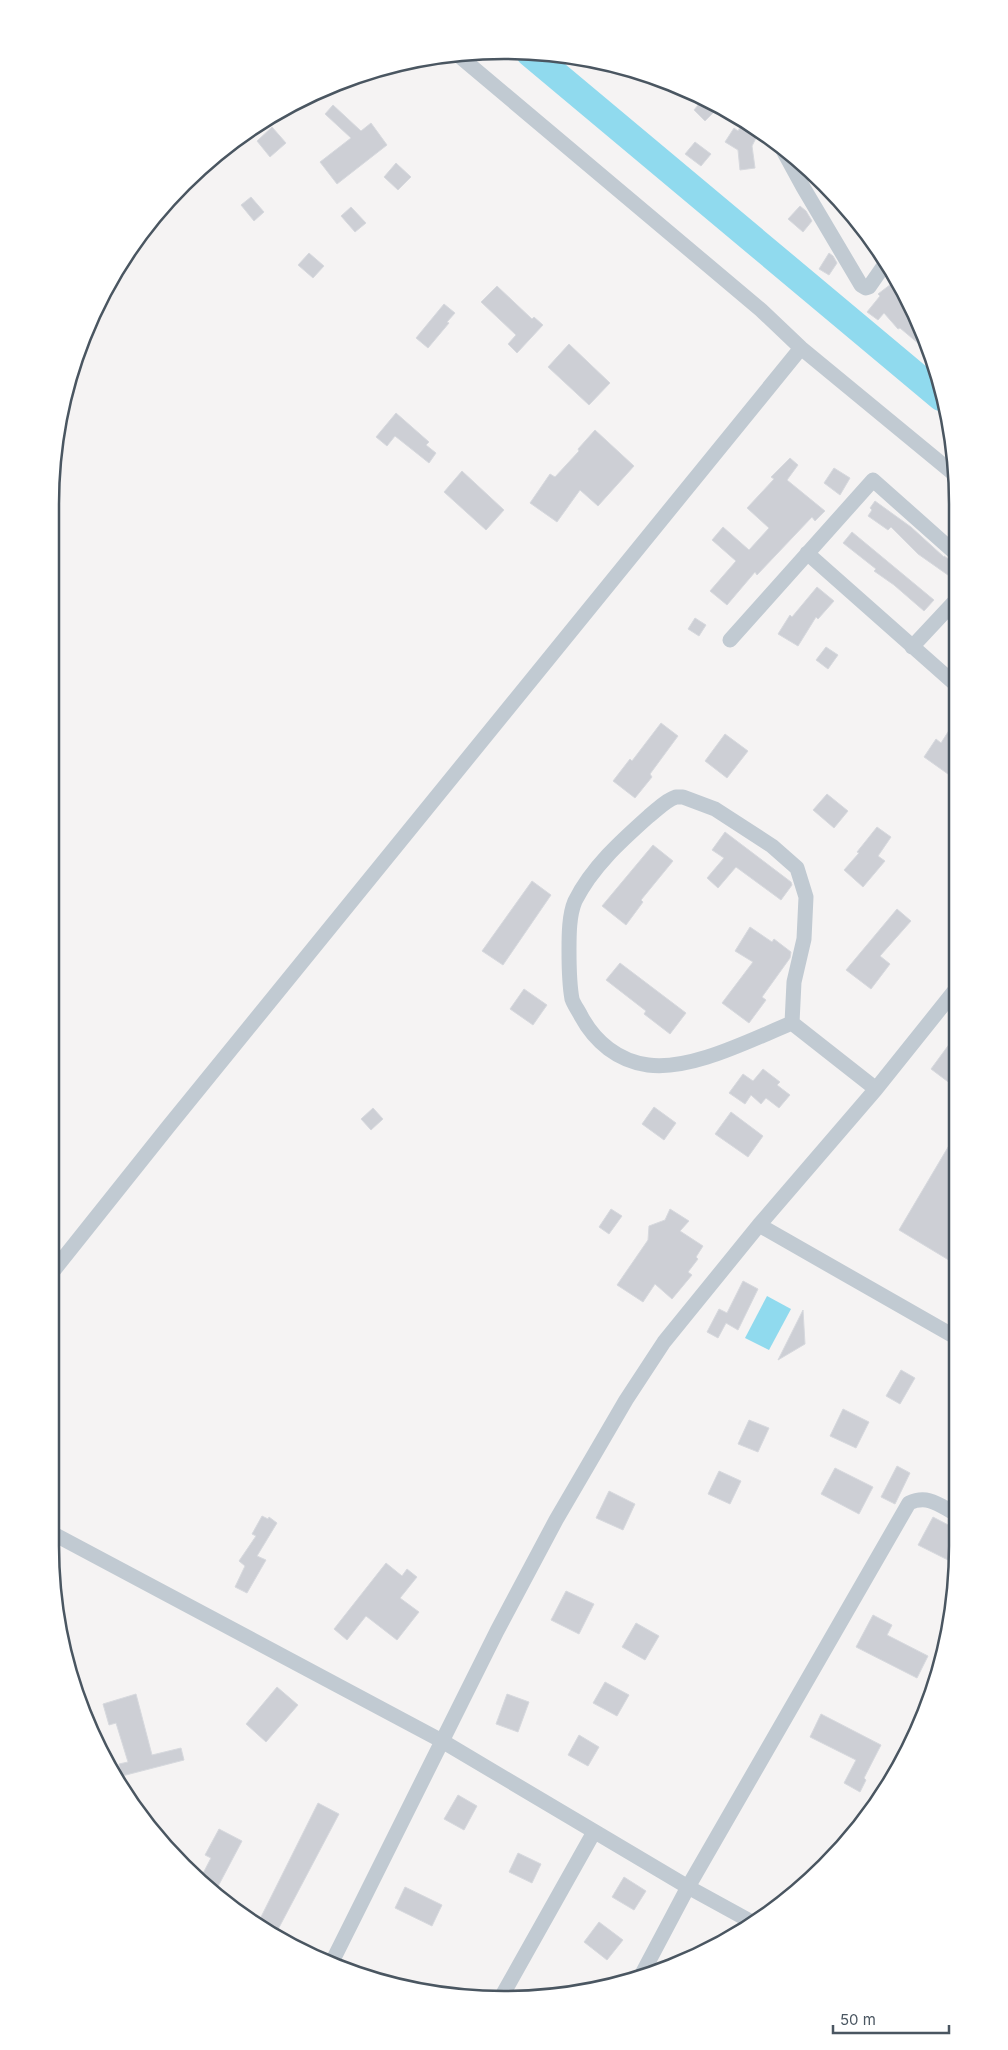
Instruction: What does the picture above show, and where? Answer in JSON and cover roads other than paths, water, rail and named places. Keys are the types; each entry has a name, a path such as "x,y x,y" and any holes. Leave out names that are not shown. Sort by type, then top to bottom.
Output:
{"street":[{"path":"466,61 760,310 801,348 947,469"},
{"path":"790,162 862,285 866,288 869,287 882,269"},
{"path":"59,1264 801,348"},
{"path":"730,640 873,480 949,548"},
{"path":"807,554 949,679"},
{"path":"912,646 949,607"},
{"path":"683,797 715,809 772,846 797,868 806,897 804,939 794,982 792,1023 761,1037 699,1058 674,1065 649,1065 627,1060 605,1047 587,1027 572,1001 569,972 569,932 574,902 597,868 622,841 670,798 683,797"},
{"path":"334,1957 442,1740 556,1520 626,1400 664,1342 759,1225 876,1089 949,998"},
{"path":"792,1023 876,1089"},
{"path":"759,1225 949,1333"},
{"path":"645,1969 688,1887 909,1503 919,1498 928,1499 949,1510"},
{"path":"59,1537 442,1740 594,1832 746,1919"},
{"path":"505,1991 594,1832"}],"water":[{"path":"767,1296 791,1309 769,1350 745,1338"}],"waterway":[{"path":"539,61 935,392"}]}
